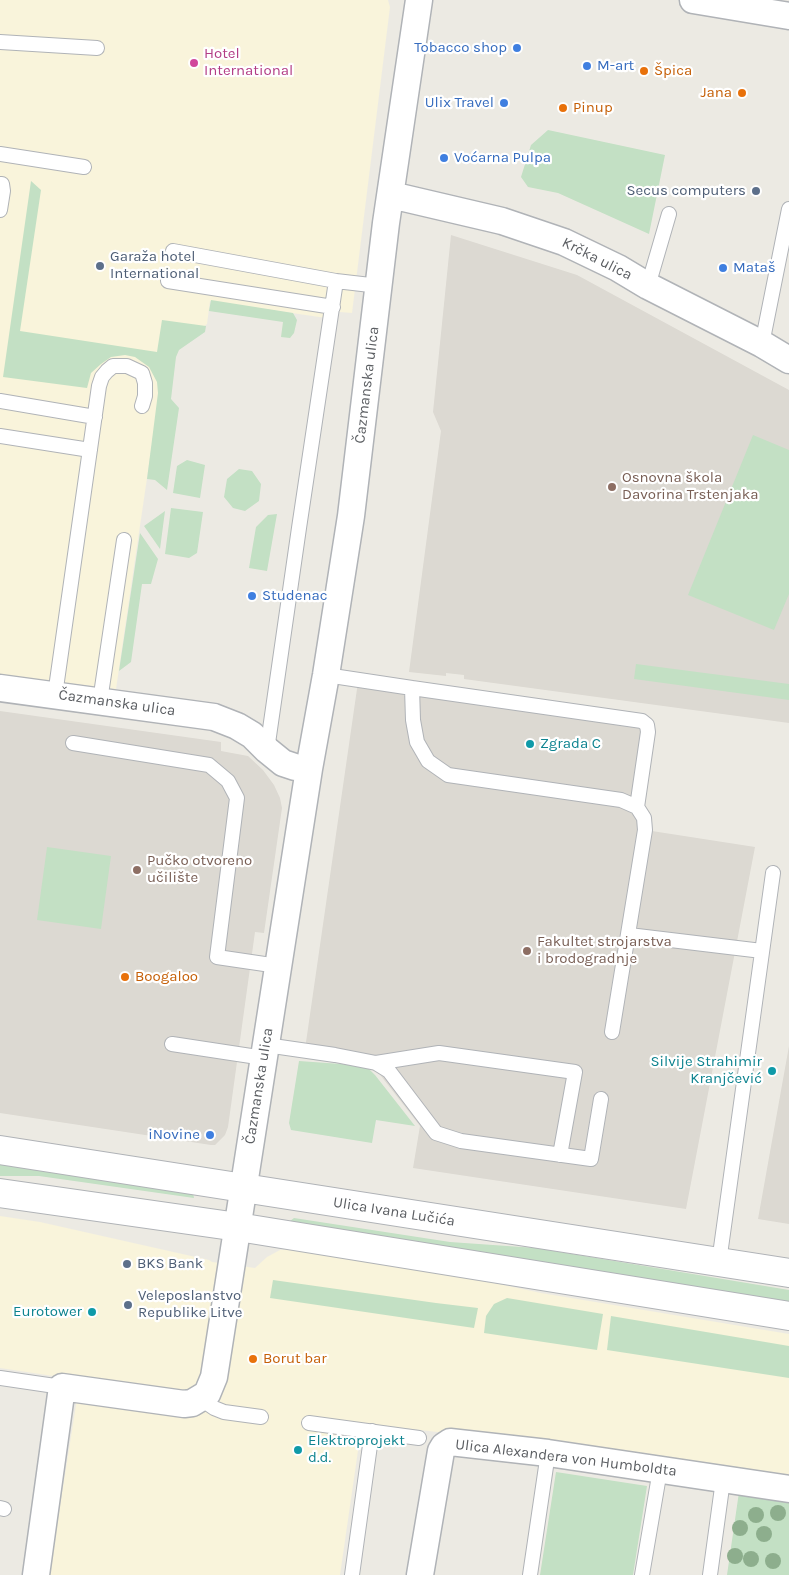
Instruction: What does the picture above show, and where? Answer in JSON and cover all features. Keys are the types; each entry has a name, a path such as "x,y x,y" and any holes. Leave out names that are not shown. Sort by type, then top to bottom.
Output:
{"street":[{"name":"Čazmanska ulica","path":"201,1399 207,1394 214,1377 309,769 351,516 390,195 419,0"},
{"path":"693,0 789,16"},
{"name":"Krčka ulica","path":"390,195 502,221 540,233 586,252 789,360"},
{"name":"Čazmanska ulica","path":"0,688 214,717 237,726 252,735 283,763 309,769"},
{"name":"Ulica Ivana Lučića","path":"0,1150 789,1273"},
{"path":"0,1193 238,1228 789,1316"},
{"path":"36,1575 62,1387 184,1404 201,1399"},
{"name":"Ulica Alexandera von Humboldta","path":"420,1575 440,1451 450,1442 548,1453 789,1489"}],"lane":[{"path":"0,42 96,48"},
{"path":"0,154 84,166"},
{"path":"0,184 2,184 3,191 0,210"},
{"path":"762,344 789,209"},
{"path":"648,286 669,214"},
{"path":"173,251 336,281 379,286"},
{"path":"267,750 336,281"},
{"path":"168,282 333,308"},
{"path":"54,695 99,386 102,377 107,371 113,366 127,366 142,373 145,383 145,396 142,406"},
{"path":"0,401 95,417"},
{"path":"0,436 90,450"},
{"path":"100,701 124,540"},
{"path":"326,675 642,721 647,725 648,732 636,807"},
{"path":"412,688 416,742 428,761 448,775 621,800 636,807 644,818 646,830 612,1032"},
{"path":"74,743 209,765 228,781 237,798 217,957 278,966"},
{"path":"719,1262 773,873"},
{"path":"629,935 762,951"},
{"path":"172,1044 335,1054 376,1063 389,1071 436,1133 460,1142 591,1159 601,1098"},
{"path":"376,1063 439,1053 575,1072 560,1155"},
{"path":"0,1378 62,1387"},
{"path":"201,1399 224,1412 261,1417"},
{"path":"309,1423 419,1438"},
{"path":"352,1575 372,1431"},
{"path":"530,1575 548,1453"},
{"path":"642,1575 660,1470"},
{"path":"710,1575 723,1480"}],"shaded area":[{"path":"0,0 388,0 390,7 352,313 328,311 326,318 210,301 207,324 176,348 161,383 116,689 0,675"},
{"name":"Osnovna škola Davorina Trstenjaka","path":"451,235 577,275 789,390 789,723 464,679 464,675 446,673 446,676 409,672 441,431 433,412"},
{"name":"Fakultet strojarstva i brodogradnje","path":"358,682 654,728 639,829 755,847 686,1209 413,1168 420,1126 374,1067 304,1056"},
{"name":"Pučko otvoreno učilište","path":"0,711 221,742 221,751 248,756 263,770 274,785 282,808 264,933 255,932 228,1127 225,1135 215,1145 0,1113"},
{"path":"789,1046 789,1224 758,1219"},
{"path":"0,1216 40,1222 212,1262 255,1268 267,1257 280,1250 296,1248 462,1276 541,1293 789,1334 789,1478 571,1448 362,1423 340,1575 49,1575 80,1380 0,1368"}],"green space":[{"path":"548,130 665,155 649,234 558,193 528,187 521,177 531,145"},
{"path":"31,181 41,190 20,331 157,352 162,320 206,326 205,332 179,350 176,357 171,399 179,408 167,490 155,480 147,479 158,393 157,382 149,367 135,357 125,355 111,357 91,373 87,388 3,377"},
{"path":"211,300 293,313 297,320 294,333 290,338 281,337 283,322 209,311"},
{"path":"753,435 789,450 789,594 774,630 688,595"},
{"path":"187,460 205,465 200,498 173,493 177,466"},
{"path":"239,469 252,471 261,484 259,501 245,511 233,508 224,497 227,479"},
{"path":"171,508 203,512 197,553 189,558 165,554"},
{"path":"165,511 160,549 144,526"},
{"path":"277,514 267,571 249,568 256,527 268,515"},
{"path":"140,533 158,559 151,584 142,584 131,662 119,671"},
{"path":"636,664 789,684 789,700 634,679"},
{"path":"47,847 111,856 101,929 37,920"},
{"path":"299,1061 355,1065 368,1068 415,1126 376,1120 372,1143 291,1130 289,1123"},
{"path":"0,1162 193,1193 194,1198 39,1176 0,1176"},
{"path":"294,1218 450,1242 536,1248 789,1290 789,1308 293,1224 290,1221"},
{"path":"273,1280 478,1308 474,1328 270,1298"},
{"path":"507,1298 603,1314 597,1350 484,1333 486,1316 494,1304"},
{"path":"611,1316 789,1346 789,1378 607,1350"},
{"path":"556,1472 647,1486 633,1575 540,1575"},
{"path":"739,1492 789,1500 789,1575 727,1575"}],"place":[{"name":"Tobacco shop","path":"517,48"},
{"name":"Hotel International","path":"194,63"},
{"name":"M-art","path":"587,66"},
{"name":"Špica","path":"644,71"},
{"name":"Jana","path":"742,93"},
{"name":"Ulix Travel","path":"504,103"},
{"name":"Pinup","path":"563,108"},
{"name":"Voćarna Pulpa","path":"444,158"},
{"name":"Secus computers","path":"756,191"},
{"name":"Garaža hotel International","path":"100,266"},
{"name":"Mataš","path":"723,268"},
{"name":"Osnovna škola Davorina Trstenjaka","path":"612,487"},
{"name":"Studenac","path":"252,596"},
{"name":"Zgrada C","path":"530,744"},
{"name":"Pučko otvoreno učilište","path":"137,870"},
{"name":"Fakultet strojarstva i brodogradnje","path":"527,951"},
{"name":"Boogaloo","path":"125,977"},
{"name":"Silvije Strahimir Kranjčević","path":"772,1071"},
{"name":"iNovine","path":"210,1135"},
{"name":"BKS Bank","path":"127,1264"},
{"name":"Veleposlanstvo Republike Litve","path":"128,1305"},
{"name":"Eurotower","path":"92,1312"},
{"name":"Borut bar","path":"253,1359"},
{"name":"Elektroprojekt d.d.","path":"298,1450"}]}
